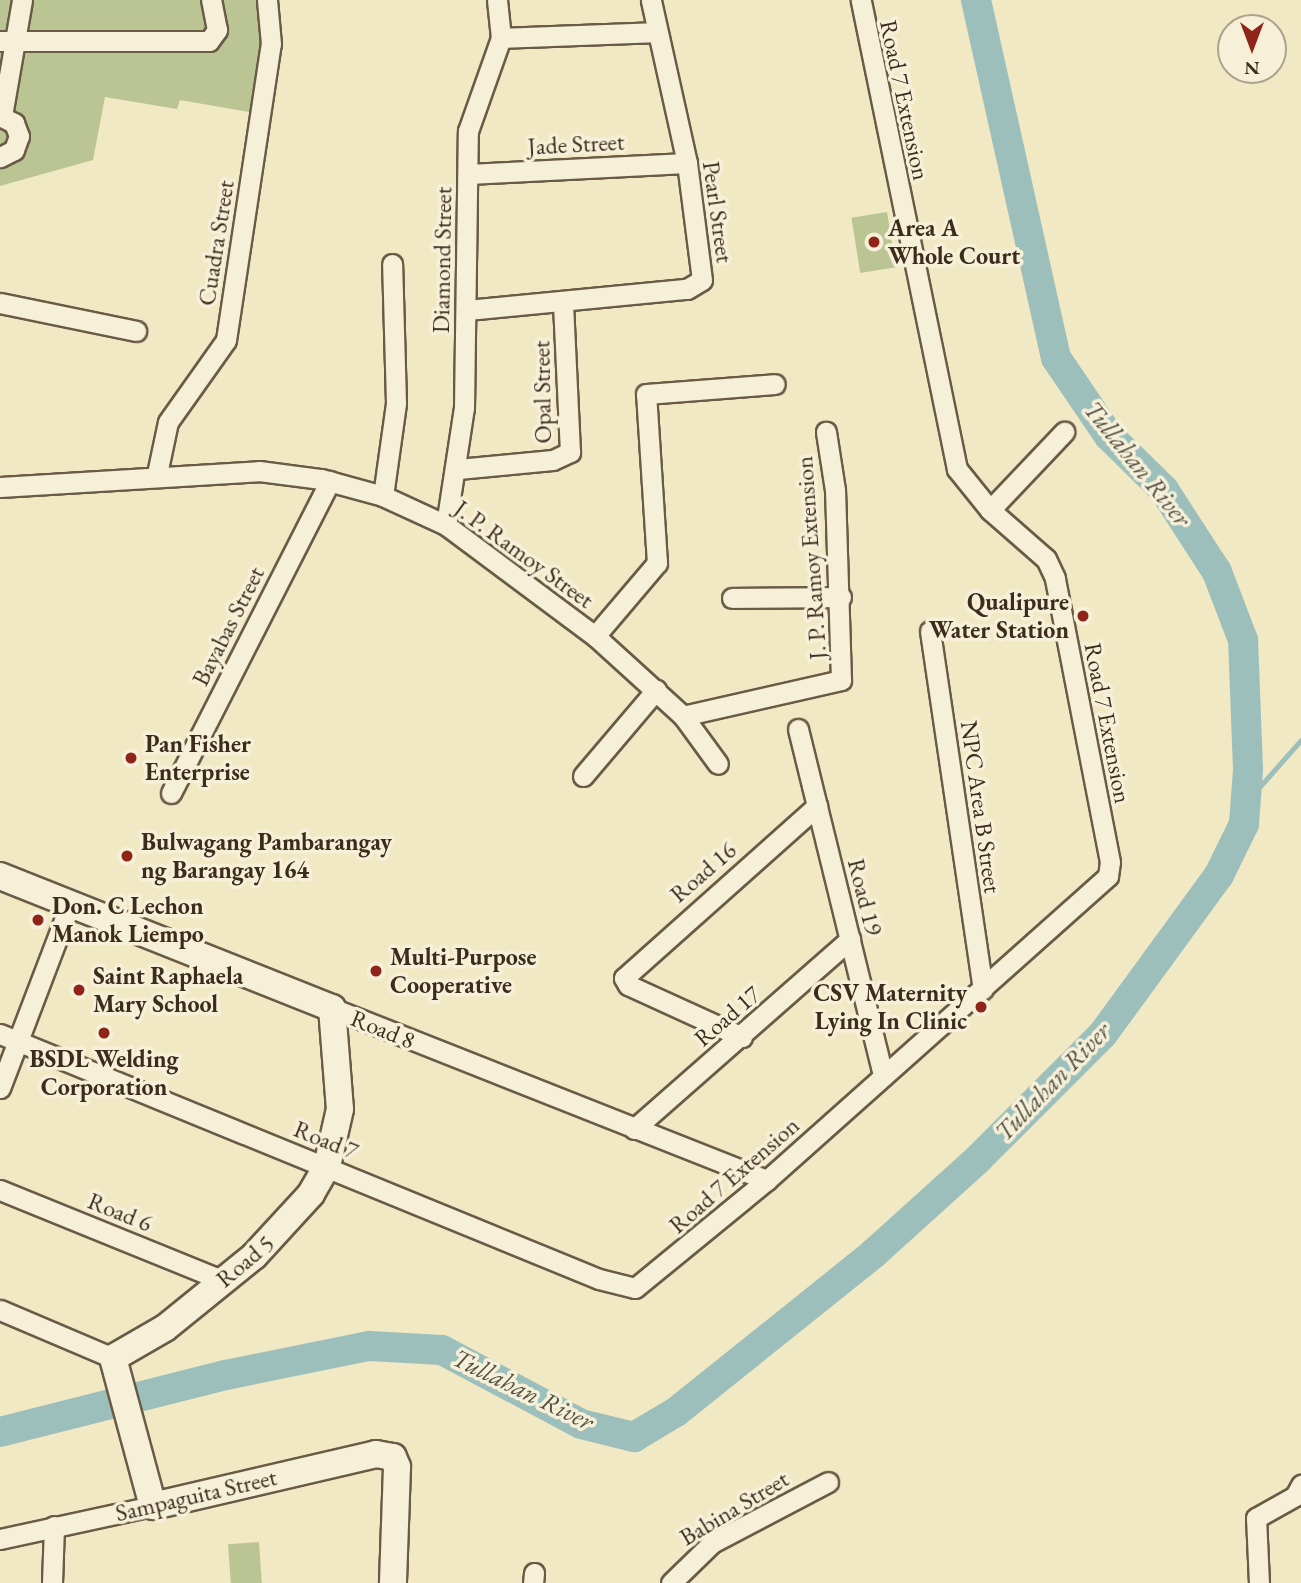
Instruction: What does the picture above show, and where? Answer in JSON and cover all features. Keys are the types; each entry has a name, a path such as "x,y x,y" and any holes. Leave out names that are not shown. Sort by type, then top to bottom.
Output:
{"street":[{"path":"0,157 14,150 19,136 14,123 1,116 8,41 22,0"},
{"path":"8,41 208,41 217,30 211,0"},
{"name":"Cuadra Street","path":"157,474 167,422 226,340 271,44 267,0"},
{"name":"Diamond Street","path":"446,525 458,469 467,310 471,114 501,38 498,0"},
{"name":"Pearl Street","path":"467,310 687,289 702,280 687,163 651,0"},
{"name":"Road 7 Extension","path":"635,1288 767,1180 1092,894 1108,876 1110,862 1055,578 1046,559 990,510 957,469 861,0"},
{"path":"501,38 657,32"},
{"name":"Jade Street","path":"468,174 687,163"},
{"path":"383,496 396,403 392,264"},
{"name":"Opal Street","path":"458,469 552,460 570,452 563,301"},
{"path":"0,303 136,331"},
{"path":"595,636 657,563 646,394 775,384"},
{"name":"J. P. Ramoy Extension","path":"683,716 841,680 841,597 826,432"},
{"path":"990,510 1064,432"},
{"name":"J. P. Ramoy Street","path":"0,487 157,474 259,471 330,481 383,496 446,525 595,636 683,716 718,764"},
{"name":"Bayabas Street","path":"171,793 330,481"},
{"path":"732,598 841,597"},
{"name":"NPC Area B Street","path":"930,631 983,989"},
{"path":"583,776 656,690"},
{"name":"Road 19","path":"798,729 883,1076"},
{"name":"Road 16","path":"741,1037 628,985 624,978 817,806"},
{"name":"Road 8","path":"0,876 767,1180"},
{"path":"0,1088 70,905"},
{"name":"Road 17","path":"634,1129 850,939"},
{"name":"Road 5","path":"117,1371 281,1230 327,1166 341,1109 332,1008"},
{"name":"Road 7","path":"0,1034 599,1279 635,1288"},
{"name":"Road 6","path":"0,1190 222,1280"},
{"path":"0,1310 117,1371 153,1506"},
{"name":"Sampaguita Street","path":"0,1539 376,1454 393,1457 397,1467 393,1583"},
{"name":"Babina Street","path":"671,1583 712,1544 828,1482"},
{"path":"1259,1583 1256,1518 1295,1496 1301,1485"},
{"path":"52,1583 54,1526"}],"green space":[{"path":"0,0 257,0 264,35 255,113 180,100 177,109 105,97 93,160 0,186"},
{"name":"Area A Whole Court","path":"887,212 896,267 860,273 851,218"},
{"path":"259,1542 262,1583 231,1583 228,1544"}],"waterway":[{"name":"Tullahan River","path":"0,1432 226,1375 369,1346 442,1350 581,1424 634,1437 676,1412 873,1254 978,1159 1103,1034 1219,875 1244,824 1248,769 1243,640 1217,572 1164,490 1109,436 1056,358 976,0"},
{"path":"1245,803 1301,740"}],"place":[{"name":"Area A Whole Court","path":"874,242"},
{"name":"Qualipure Water Station","path":"1083,616"},
{"name":"Pan Fisher Enterprise","path":"131,758"},
{"name":"Bulwagang Pambarangay ng Barangay 164","path":"127,856"},
{"name":"Don. C Lechon Manok Liempo","path":"38,920"},
{"name":"Multi-Purpose Cooperative","path":"376,971"},
{"name":"Saint Raphaela Mary School","path":"79,990"},
{"name":"CSV Maternity Lying In Clinic","path":"981,1007"},
{"name":"BSDL Welding Corporation","path":"104,1033"}]}
